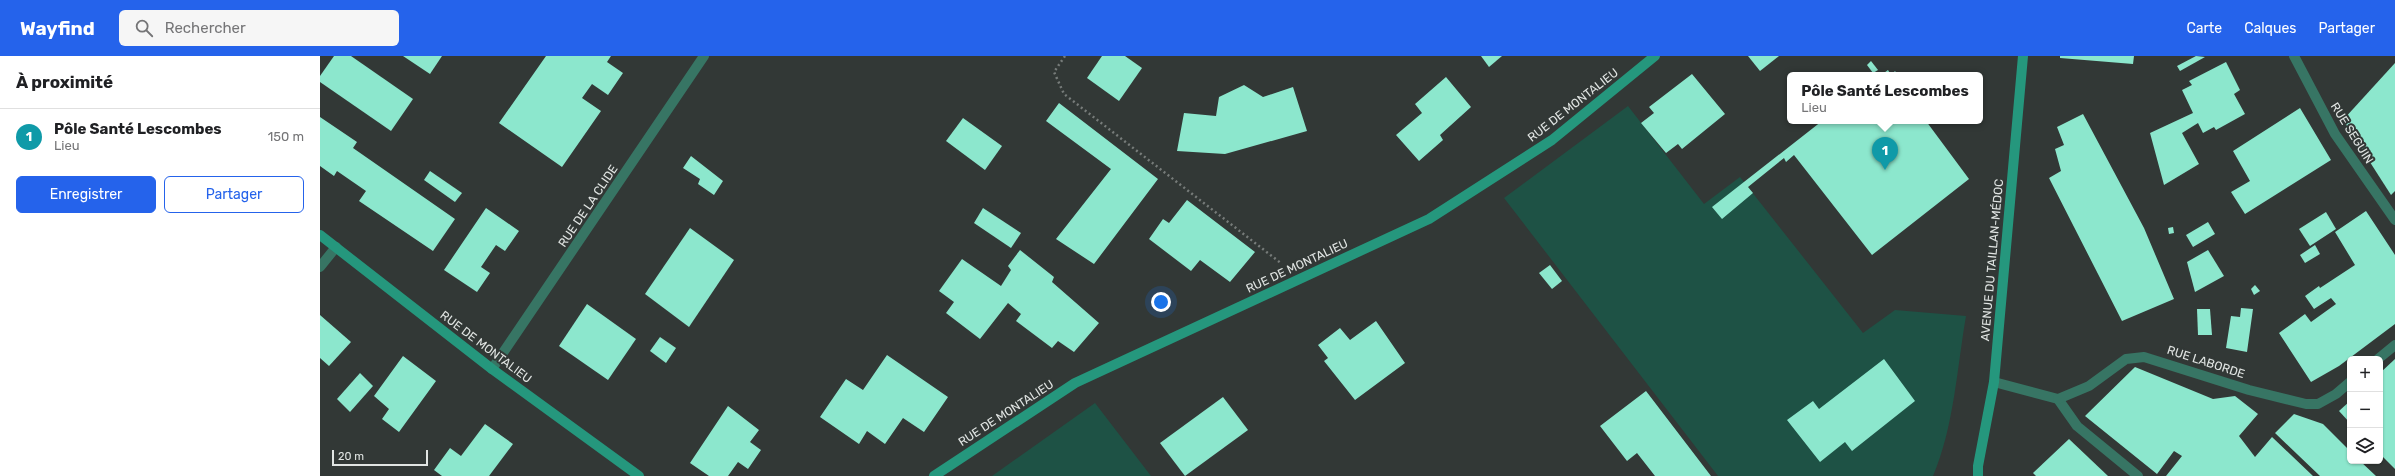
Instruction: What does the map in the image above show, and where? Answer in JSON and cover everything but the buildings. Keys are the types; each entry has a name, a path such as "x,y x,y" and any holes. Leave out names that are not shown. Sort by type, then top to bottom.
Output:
{"street":[{"name":"RUE DE LA CLIDE","path":"492,369 704,56"},
{"name":"RUE DE MONTALIEU","path":"934,476 1075,383 1429,220 1552,140 1655,56"},
{"name":"AVENUE DU TAILLAN-MÉDOC","path":"1972,476 1978,471 1994,382 2023,56"},
{"name":"RUE SEGUIN","path":"2294,56 2335,134 2395,220"},
{"name":"RUE DE MONTALIEU","path":"320,235 492,369 639,476"},
{"path":"320,267 336,247"},
{"path":"2382,356 2395,345"},
{"name":"RUE LABORDE","path":"2058,399 2090,386 2126,359 2144,357 2165,362 2249,390 2306,404 2318,404 2336,394 2347,385"},
{"path":"1994,382 2058,399 2077,426 2138,476"}],"path":[{"path":"1065,56 1054,72 1064,94 1301,279"}],"green space":[{"path":"1628,106 1704,204 1740,177 1863,333 1895,310 1966,316 1954,397 1946,438 1933,476 1718,476 1504,198"},
{"path":"1095,403 1151,476 992,476"}],"place":[{"name":"Pôle Santé Lescombes","path":"1885,170"}]}
